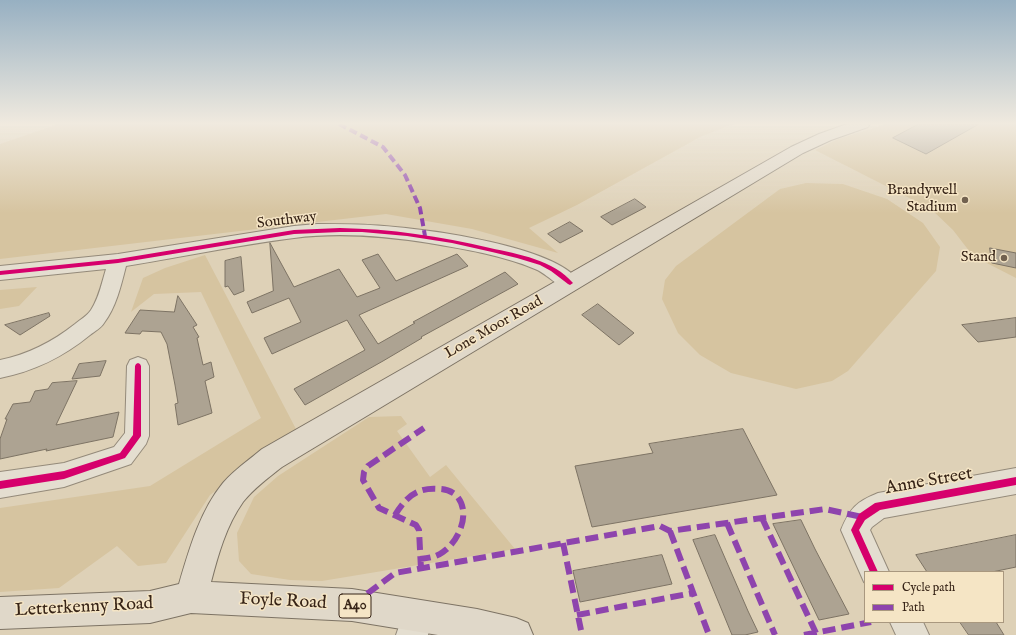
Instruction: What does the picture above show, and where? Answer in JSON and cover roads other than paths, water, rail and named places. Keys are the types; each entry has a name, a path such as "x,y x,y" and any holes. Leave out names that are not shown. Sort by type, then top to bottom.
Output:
{"main road":[{"name":"Lone Moor Road","path":"191,596 216,522 228,501 242,482 272,458 791,154"},
{"name":"Letterkenny Road","path":"0,613 150,608 191,596"},
{"name":"Foyle Road","path":"191,596 352,605 415,626 477,625 516,635"}],"street":[{"name":"Southway","path":"0,272 118,261 294,232 358,230 396,232 426,236 507,253 544,265 570,283"},
{"path":"0,368 36,360 56,350 76,336 93,321 98,316 108,294 118,261"},
{"path":"0,485 64,475 122,456 137,436 138,366"},
{"name":"Anne Street","path":"874,571 856,530 862,517 878,506 1016,482"},
{"path":"907,623 913,635"}],"place":[{"name":"Brandywell Stadium","path":"965,200"},
{"name":"Stand","path":"1004,258"}]}
